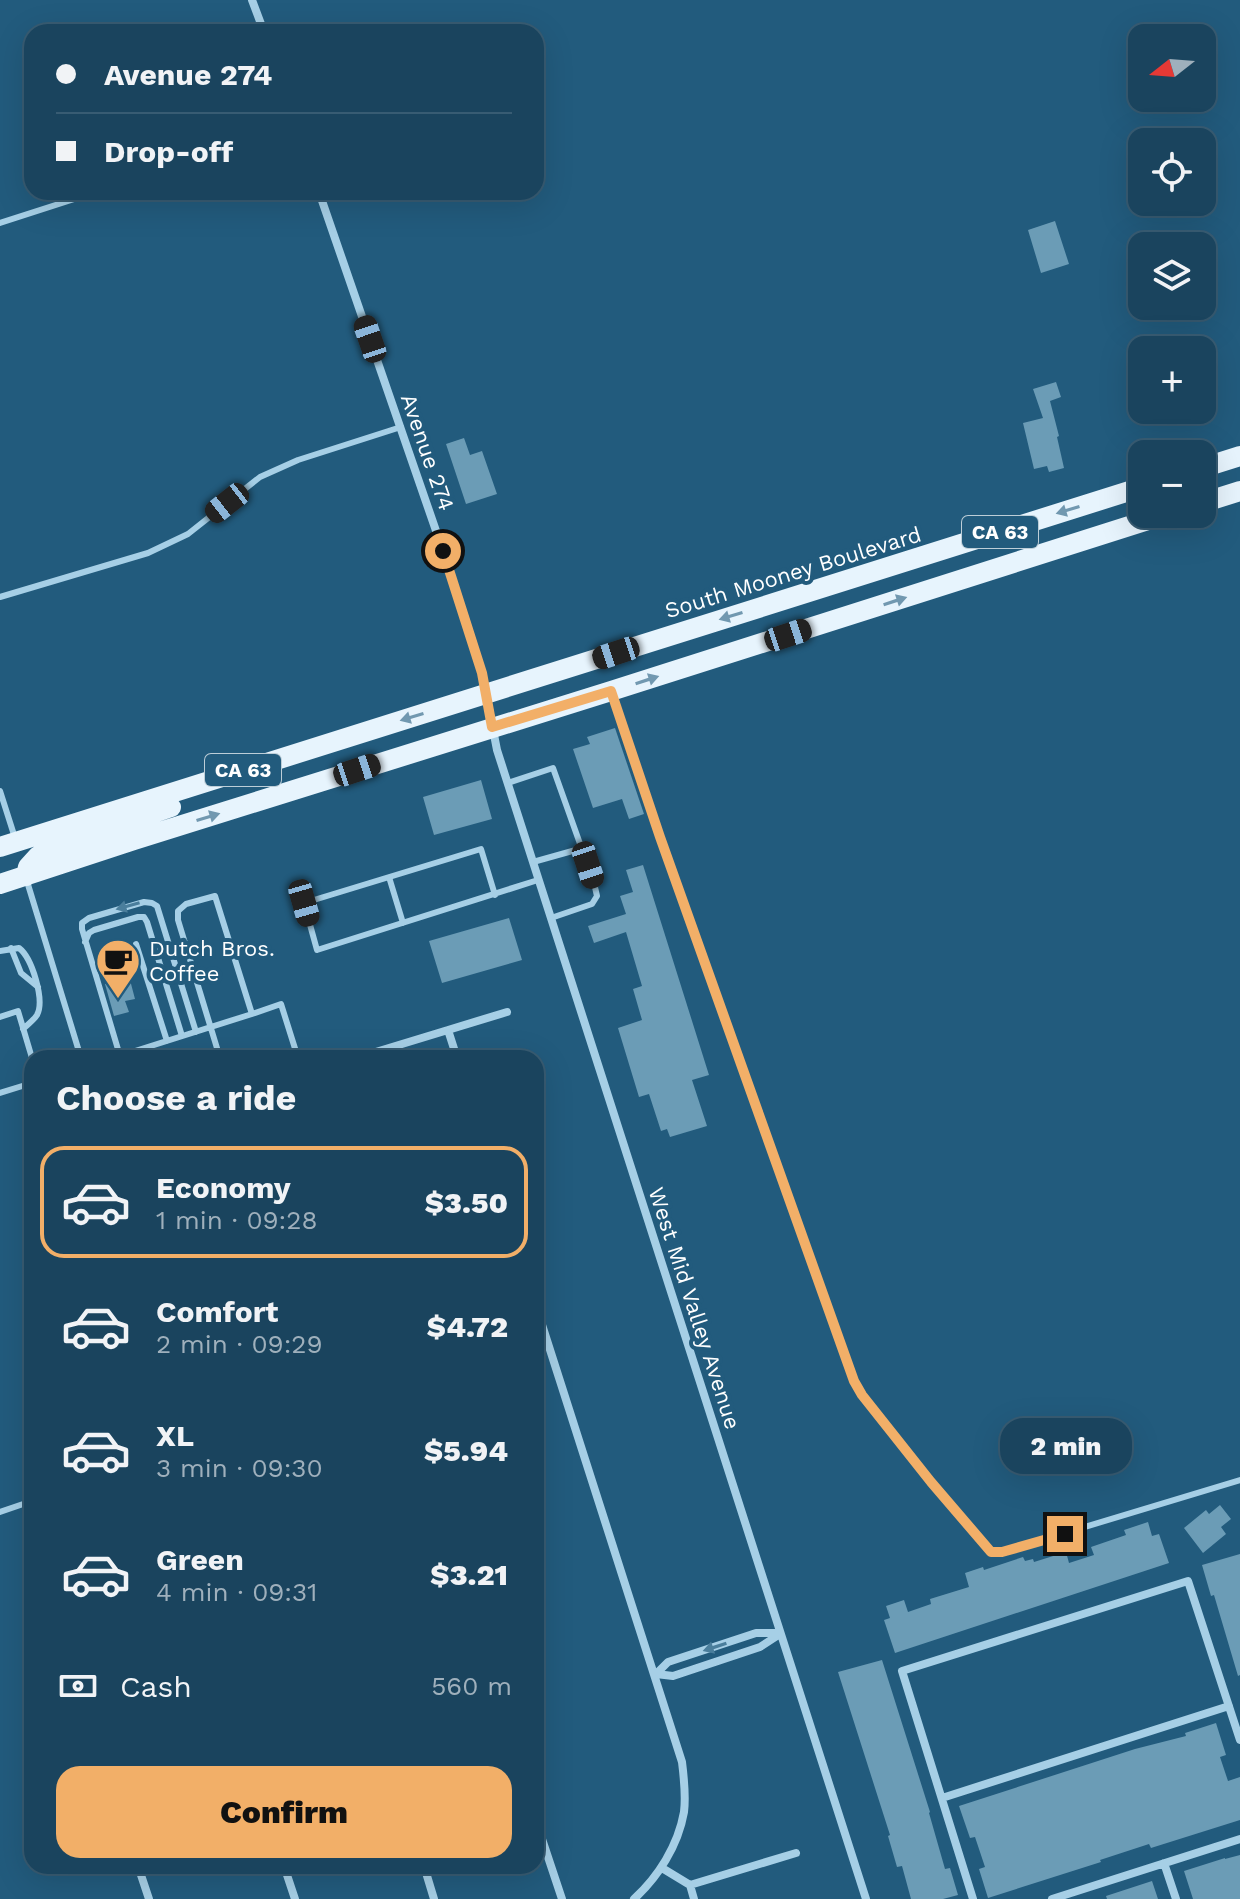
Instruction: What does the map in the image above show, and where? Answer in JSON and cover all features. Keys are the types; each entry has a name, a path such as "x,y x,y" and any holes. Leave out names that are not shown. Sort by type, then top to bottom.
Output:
{"main road":[{"path":"1216,464 1240,456"},
{"name":"South Mooney Boulevard","path":"8,844 1128,491"},
{"path":"1216,499 1240,491"},
{"name":"CA 63","path":"0,884 1128,526"},
{"path":"26,876 28,867 38,856 63,844 214,791 241,771"},
{"path":"0,860 14,849 8,844"}],"street":[{"path":"252,0 261,24"},
{"name":"Avenue 274","path":"322,200 462,610 492,727"},
{"name":"West Mid Valley Avenue","path":"492,727 538,880 866,1899"},
{"path":"382,1050 507,1012"},
{"path":"448,1030 454,1050"},
{"path":"544,1331 682,1762 684,1813 676,1839 662,1868 634,1899"},
{"path":"973,1899 902,1671 1188,1581 1240,1740"},
{"path":"656,1674 668,1662 756,1633 780,1633"},
{"path":"656,1674 673,1676 760,1647 780,1633"},
{"path":"942,1798 1229,1706"},
{"path":"1052,1899 1240,1839"},
{"path":"544,1845 562,1899"},
{"path":"690,1885 796,1853"},
{"path":"1164,1863 1176,1899"},
{"path":"662,1868 690,1885 694,1899"},
{"path":"141,1874 149,1899"},
{"path":"287,1874 295,1899"},
{"path":"426,1874 434,1899"}],"lane":[{"path":"0,223 71,200"},
{"path":"0,597 148,553 188,534 260,477 298,460 401,427"},
{"path":"611,691 848,1364 862,1395 931,1482 991,1552 1002,1552 1240,1480"},
{"path":"508,783 553,768 583,848 597,896 595,901 551,918"},
{"path":"0,791 8,844"},
{"path":"533,862 583,848"},
{"path":"495,895 481,849 304,903 317,950 495,895 538,880"},
{"path":"26,876 79,1050"},
{"path":"389,877 403,923"},
{"path":"217,1050 178,920 178,911 186,904 215,896 252,1014"},
{"path":"114,1050 82,923 89,918 144,902 157,906 196,1032"},
{"path":"85,943 89,933 94,930 144,917 182,1036"},
{"path":"136,944 167,1041"},
{"path":"11,948 21,973 38,987"},
{"path":"0,951 19,948 26,953 38,987 40,1003 37,1015 23,1029"},
{"path":"138,1050 281,1004 295,1050"},
{"path":"0,1017 18,1011 30,1050"},
{"path":"0,1093 24,1086"},
{"path":"0,1512 24,1504"}],"building":[{"path":"1055,221 1069,264 1041,273 1028,230"},
{"path":"1056,382 1061,397 1050,401 1064,468 1049,472 1047,466 1034,469 1023,423 1043,418 1033,389"},
{"path":"464,438 470,455 482,451 497,494 466,504 446,444"},
{"path":"615,728 644,814 629,819 622,799 593,808 573,749 590,744 587,737"},
{"path":"481,780 492,819 434,835 423,797"},
{"path":"643,865 709,1075 692,1080 707,1126 670,1137 667,1129 661,1131 649,1094 639,1097 618,1028 642,1020 633,989 642,986 626,932 594,943 588,926 626,914 620,896 633,892 626,870"},
{"path":"509,918 522,960 442,983 429,941"},
{"name":"Dutch Bros. Coffee","path":"118,980 119,983 130,980 135,999 125,1001 129,1012 114,1016 105,984"},
{"path":"1220,1505 1231,1519 1221,1527 1226,1534 1203,1553 1184,1528 1206,1510 1209,1514"},
{"path":"1148,1522 1152,1536 1159,1534 1169,1563 895,1653 884,1620 890,1618 886,1606 904,1600 908,1612 931,1604 930,1599 969,1587 965,1573 1023,1557 1025,1561 1033,1559 1034,1562 1066,1552 1069,1563 1094,1555 1091,1547 1126,1535 1124,1530"},
{"path":"1240,1554 1240,1675 1238,1676 1202,1565"},
{"path":"882,1660 945,1869 950,1868 958,1895 943,1899 911,1899 902,1866 897,1867 890,1835 838,1672"},
{"path":"1216,1723 1226,1755 1220,1757 1228,1781 1240,1777 1240,1820 1151,1848 1149,1844 988,1898 979,1869 985,1867 975,1837 970,1838 959,1806 1135,1749 1186,1736 1185,1733"},
{"path":"1240,1855 1240,1899 1193,1899 1184,1871"},
{"path":"1152,1881 1158,1899 1107,1899 1106,1896"}],"place":[{"name":"Dutch Bros. Coffee","path":"118,1000"}],"route":[{"path":"443,551 482,673 492,727 611,691 660,837 854,1381 862,1395 991,1552 1002,1552 1065,1534"}]}
